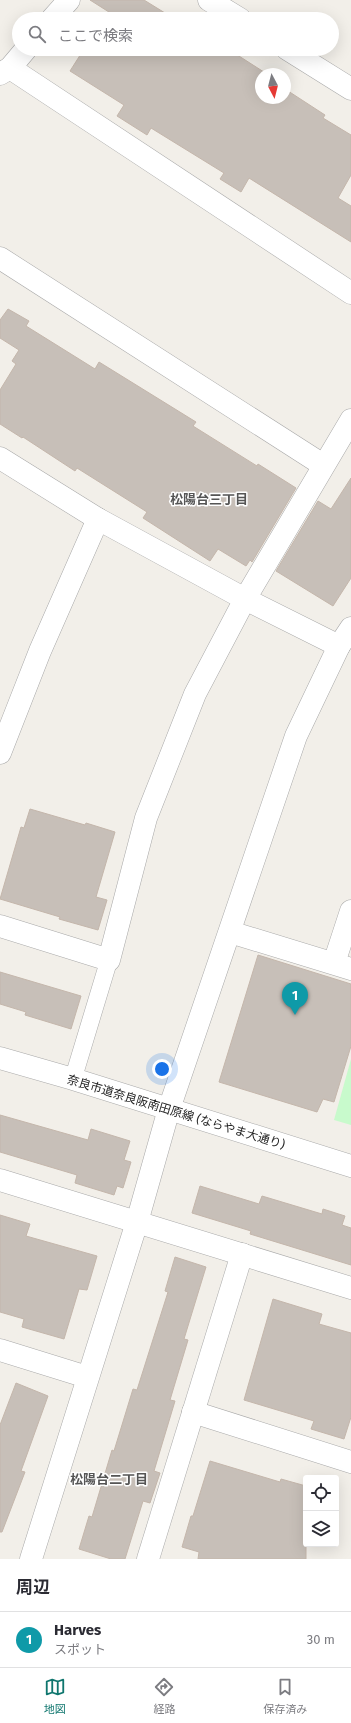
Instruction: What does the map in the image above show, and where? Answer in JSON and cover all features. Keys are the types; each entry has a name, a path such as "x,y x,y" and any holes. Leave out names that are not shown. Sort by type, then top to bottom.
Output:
{"street":[{"path":"58,12 69,0"},
{"path":"209,0 229,12"},
{"path":"19,56 5,71 351,292"},
{"path":"298,56 351,89"},
{"path":"0,258 323,465"},
{"path":"73,1079 108,960 146,818 195,694 245,599 351,420"},
{"path":"0,458 98,519 245,599 340,646"},
{"path":"0,753 40,651 98,519"},
{"path":"31,1559 137,1222 169,1109 296,736 340,646 351,628"},
{"path":"230,932 342,966 351,911"},
{"path":"0,926 108,960"},
{"name":"奈良市道奈良阪南田原線 (ならやま大通り)","path":"0,1058 73,1079 351,1166"},
{"path":"0,1180 351,1288"},
{"path":"148,1559 242,1254"},
{"path":"0,1350 87,1377"},
{"path":"193,1412 351,1462"}],"green space":[{"path":"351,1059 351,1125 334,1120"}],"building":[{"path":"90,0 144,0 163,12 109,12"},
{"path":"80,56 239,56 258,68 255,68 255,104 291,104 291,93 325,115 323,118 351,135 351,175 338,198 351,206 351,242 249,178 241,192 220,179 224,173 151,128 147,135 117,116 124,105 70,71"},
{"path":"8,309 29,321 26,326 95,369 99,362 196,422 193,426 257,466 258,464 296,488 252,562 250,560 246,566 218,549 210,561 143,518 147,512 77,468 75,471 0,424 0,390 16,364 12,361 19,350 0,338 0,320"},
{"path":"351,478 351,578 333,606 276,571 318,501 331,509"},
{"path":"30,809 115,832 96,897 107,900 98,930 59,919 60,917 0,899 21,827 24,828"},
{"path":"258,955 351,984 351,1046 334,1102 323,1099 317,1112 219,1082"},
{"path":"0,972 81,996 71,1029 25,1015 26,1012 0,1004"},
{"path":"0,1115 88,1140 91,1129 130,1141 124,1160 131,1162 123,1188 117,1186 114,1195 75,1183 77,1175 0,1152"},
{"path":"200,1186 259,1204 262,1196 322,1214 323,1209 345,1216 342,1225 351,1228 351,1265 250,1234 251,1231 192,1213"},
{"path":"0,1215 30,1224 26,1236 97,1256 87,1290 79,1289 64,1339 22,1327 24,1319 0,1312"},
{"path":"175,1257 206,1267 184,1339 188,1340 170,1400 175,1401 154,1471 160,1473 150,1503 143,1501 125,1559 111,1559 79,1549 89,1516 92,1517 112,1450 114,1451 133,1389 137,1390 168,1292 165,1291"},
{"path":"273,1299 322,1314 319,1324 351,1333 351,1417 344,1439 311,1429 314,1421 244,1400"},
{"path":"16,1383 48,1396 21,1471 25,1472 2,1532 0,1532 0,1425"},
{"path":"210,1461 280,1482 281,1479 303,1485 303,1547 306,1547 306,1559 198,1559 199,1552 182,1547 191,1516 193,1516"}],"place":[{"name":"Harves","path":"295,1015"}],"district":[{"name":"松陽台三丁目","path":"209,499"},
{"name":"松陽台二丁目","path":"109,1479"}]}
